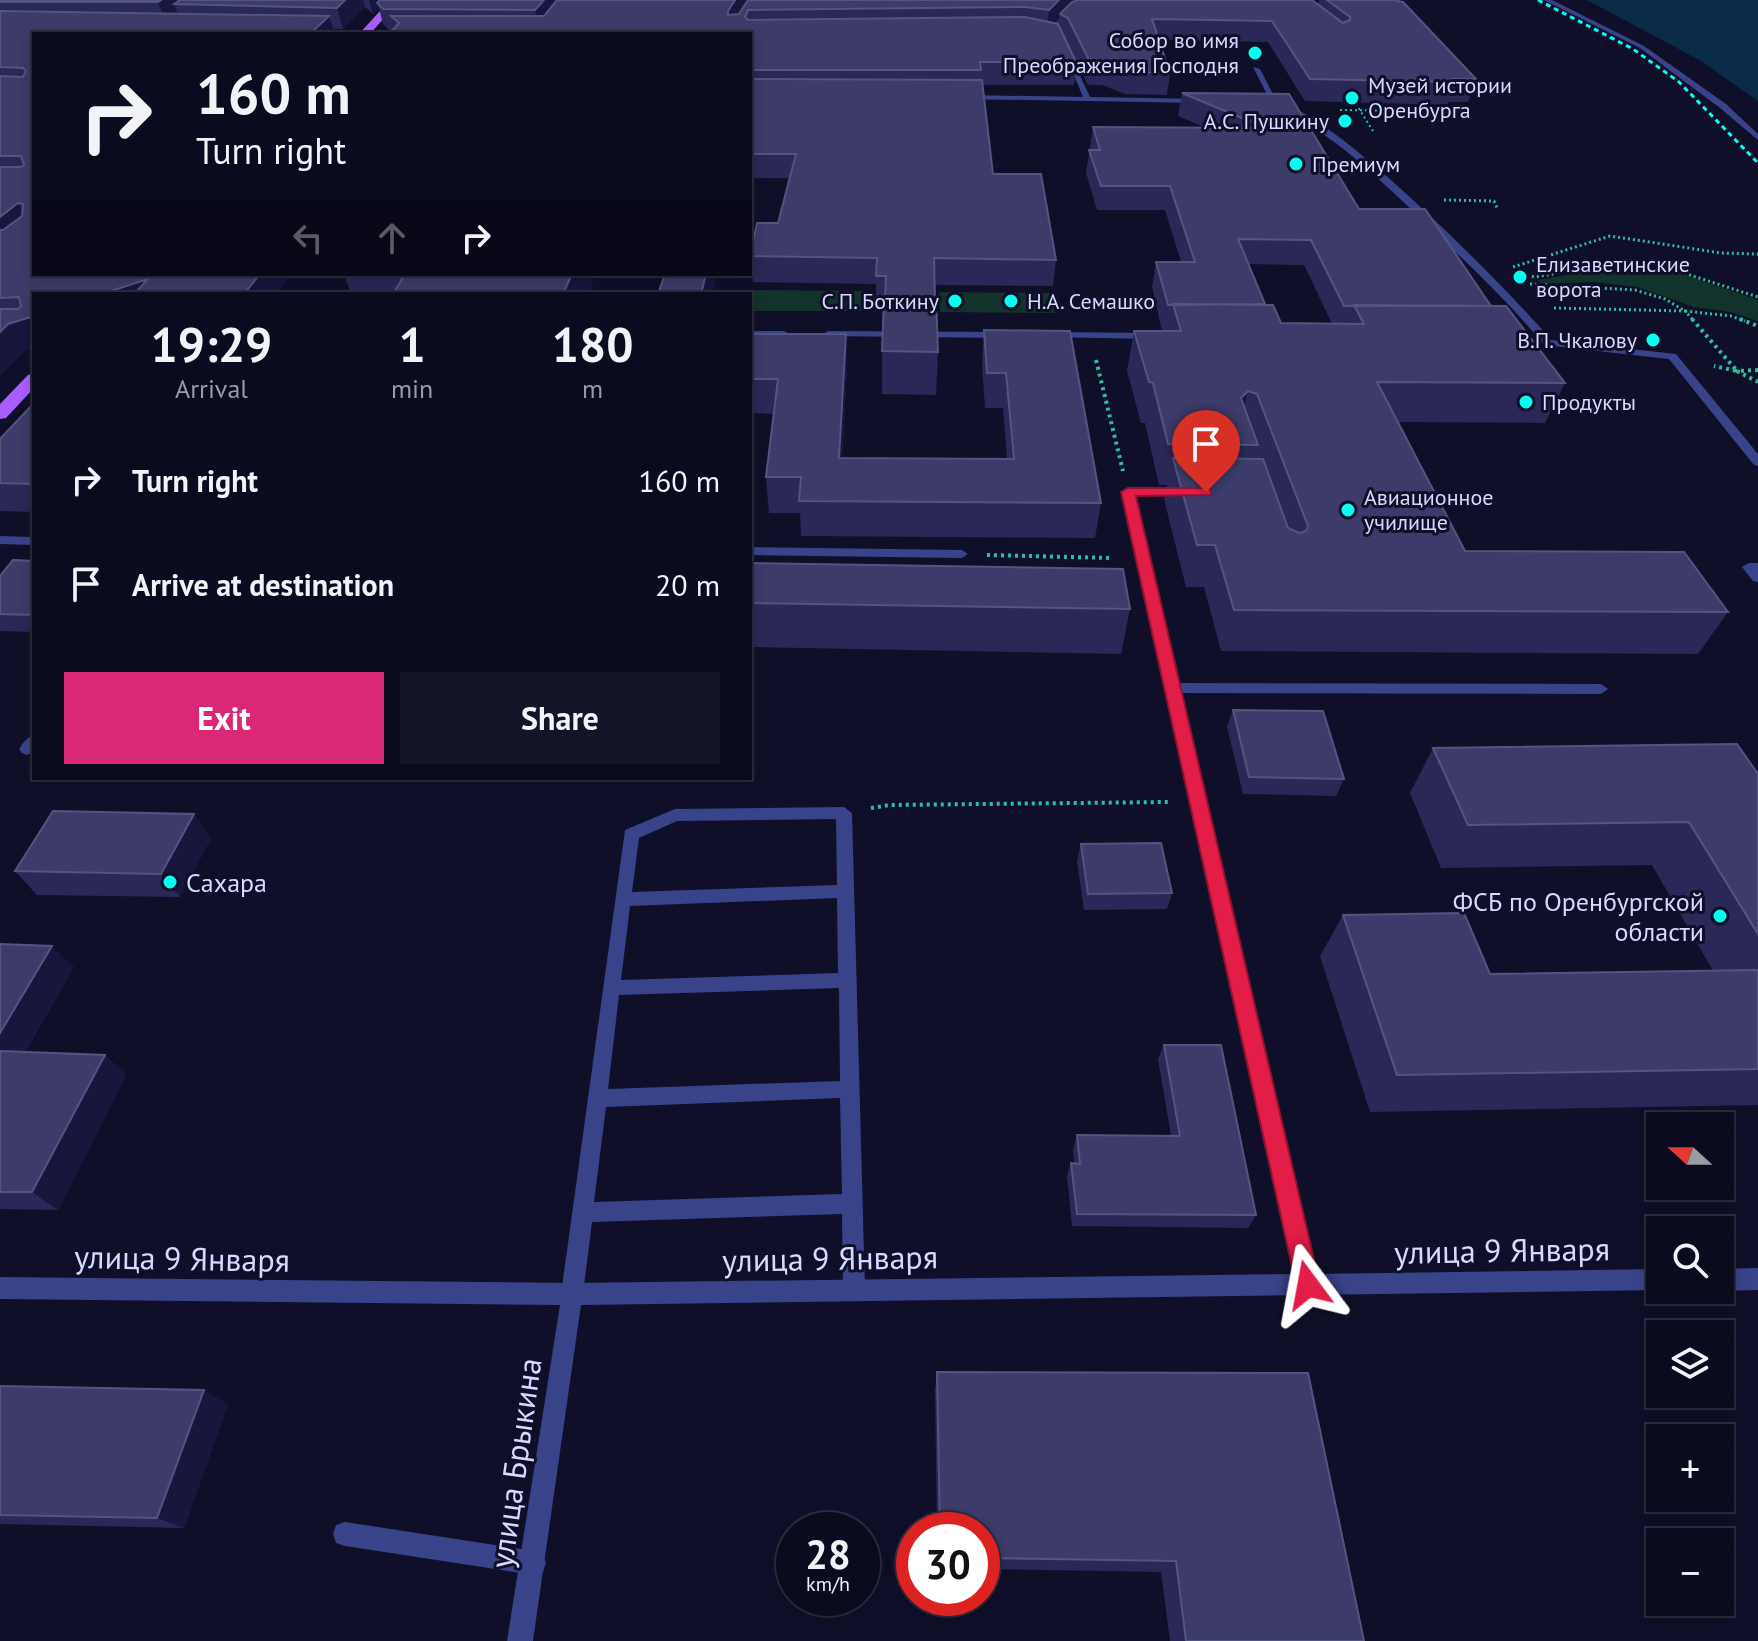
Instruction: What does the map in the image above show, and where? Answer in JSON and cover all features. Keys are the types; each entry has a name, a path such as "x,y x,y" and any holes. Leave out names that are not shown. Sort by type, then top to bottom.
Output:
{"main road":[{"path":"366,32 395,0"},
{"path":"0,414 32,380"}],"street":[{"path":"1547,0 1642,47 1723,106 1758,138"},
{"path":"1061,42 1087,98"},
{"path":"1256,69 1276,104"},
{"path":"952,97 1213,102"},
{"path":"1260,103 1276,104 1322,125 1377,169 1521,308 1548,343"},
{"path":"752,334 796,334"},
{"path":"812,334 1013,335"},
{"path":"1043,335 1167,336"},
{"path":"1533,342 1672,356 1758,462"},
{"path":"1200,492 1128,492 1308,1285"},
{"path":"0,540 32,541"},
{"path":"752,551 962,554"},
{"path":"1758,567 1749,567 1758,578"},
{"path":"1172,688 1601,689"},
{"path":"844,813 854,1290"},
{"name":"улица Брыкина","path":"520,1641 572,1294 631,834 675,815 844,813"},
{"path":"623,899 845,891"},
{"path":"612,988 847,980"},
{"path":"598,1098 849,1089"},
{"path":"583,1212 852,1204"},
{"path":"1734,1280 1758,1279"},
{"name":"улица 9 Января","path":"0,1288 572,1294 1646,1280"},
{"path":"345,1534 534,1563"}],"path":[{"path":"1356,104 1373,131"},
{"path":"1359,110 1428,111"},
{"path":"1407,200 1494,201 1497,208"},
{"path":"1480,269 1521,267 1610,236 1721,253 1758,254"},
{"path":"1647,259 1649,264"},
{"path":"1584,263 1591,268"},
{"path":"1535,277 1618,263 1649,264 1665,266 1758,297"},
{"path":"1729,286 1738,281"},
{"path":"1544,286 1635,290 1665,299 1685,311 1731,316 1758,326"},
{"path":"1090,336 1128,492"},
{"path":"1758,370 1737,371 1758,382"},
{"path":"962,554 1142,558"},
{"path":"844,813 890,805 1197,801"}],"green space":[{"path":"1620,265 1668,269 1758,300 1758,321 1730,312 1694,307 1637,287 1594,282 1541,284 1538,280"},
{"path":"865,291 865,311 752,311 752,292 748,292"},
{"path":"939,292 1052,293 1055,313 940,312"}],"water":[{"path":"1587,0 1758,0 1758,101 1701,61"}],"building":[{"path":"0,0 161,0 0,2"},
{"path":"180,0 345,0 337,8 174,4"},
{"path":"380,0 544,0 535,10 383,9 377,3"},
{"path":"557,0 735,0 728,15 739,14 748,0 1059,0 1049,10 1025,7 748,10 745,17 748,20 1025,17 1058,24 1076,62 980,62 981,70 752,70 752,32 391,32 399,23 391,16 544,16"},
{"path":"1078,0 1312,0 1343,23 1350,17 1327,0 1393,0 1403,2 1476,79 1452,79 1455,82 1310,79 1272,21 1152,19 1170,73 1128,72 1105,62 1090,62 1068,18 1060,14"},
{"path":"0,11 329,16 312,32 32,32 32,276 258,276 246,292 136,292 148,279 108,292 32,292 32,317 8,324 0,332 0,309 18,309 21,306 19,297 0,298 0,230 22,216 23,204 18,203 0,217 0,167 24,165 21,156 0,156 0,76 23,77 26,71 23,68 0,67"},
{"path":"752,79 982,80 993,174 1041,174 1056,260 934,258 935,299 885,299 886,276 876,276 877,258 752,256 757,223 778,223 796,154 752,154"},
{"path":"1182,93 1289,94 1359,209 1425,209 1491,306 1344,306 1311,240 1238,239 1265,304 1168,305 1156,262 1195,262 1170,186 1101,186 1089,150 1100,150 1093,127 1266,128"},
{"path":"404,276 571,276 564,292 394,292"},
{"path":"664,276 706,276 702,292 659,292"},
{"path":"884,299 936,299 938,352 882,351"},
{"path":"1173,304 1273,305 1281,323 1364,324 1354,305 1506,306 1565,383 1377,382 1465,551 1684,552 1728,612 1234,610 1215,545 1197,545 1173,458 1263,459 1288,528 1299,533 1306,531 1308,526 1257,394 1248,391 1241,398 1258,445 1168,444 1153,383 1149,382 1134,331 1181,331"},
{"path":"984,330 1070,331 1101,503 799,501 801,477 766,477 778,379 752,379 752,334 846,334 839,458 1014,459 1006,373 987,373"},
{"path":"32,405 32,484 0,483 0,439"},
{"path":"13,560 32,561 32,615 0,614 0,576"},
{"path":"752,563 1123,569 1130,609 752,603"},
{"path":"1233,710 1323,711 1344,779 1249,777"},
{"path":"1737,744 1758,774 1758,934 1689,822 1468,825 1433,748"},
{"path":"53,811 194,814 161,874 15,871"},
{"path":"1161,843 1172,893 1088,894 1081,844"},
{"path":"1464,913 1490,974 1758,970 1758,1069 1397,1075 1343,915"},
{"path":"0,944 52,946 0,1033"},
{"path":"1164,1045 1221,1045 1256,1215 1077,1214 1071,1163 1080,1164 1077,1135 1180,1136"},
{"path":"0,1051 105,1055 32,1192 0,1192"},
{"path":"937,1372 1308,1373 1364,1641 1186,1641 1176,1561 1000,1558 1000,1512 940,1512"},
{"path":"0,1386 204,1390 157,1518 0,1515"}],"railway":[{"path":"1538,0 1633,49 1679,82 1758,163"}],"place":[{"name":"Собор во имя Преображения Господня","path":"1255,53"},
{"name":"Музей истории Оренбурга","path":"1352,98"},
{"name":"А.С. Пушкину","path":"1345,121"},
{"name":"Премиум","path":"1296,164"},
{"name":"Елизаветинские ворота","path":"1520,277"},
{"name":"С.П. Боткину","path":"955,301"},
{"name":"Н.А. Семашко","path":"1011,301"},
{"name":"В.П. Чкалову","path":"1653,340"},
{"name":"Продукты","path":"1526,402"},
{"name":"Авиационное училище","path":"1348,510"},
{"name":"Сахара","path":"170,882"},
{"name":"ФСБ по Оренбургской области","path":"1720,916"}],"route":[{"path":"1206,492 1128,492 1308,1285"}]}
